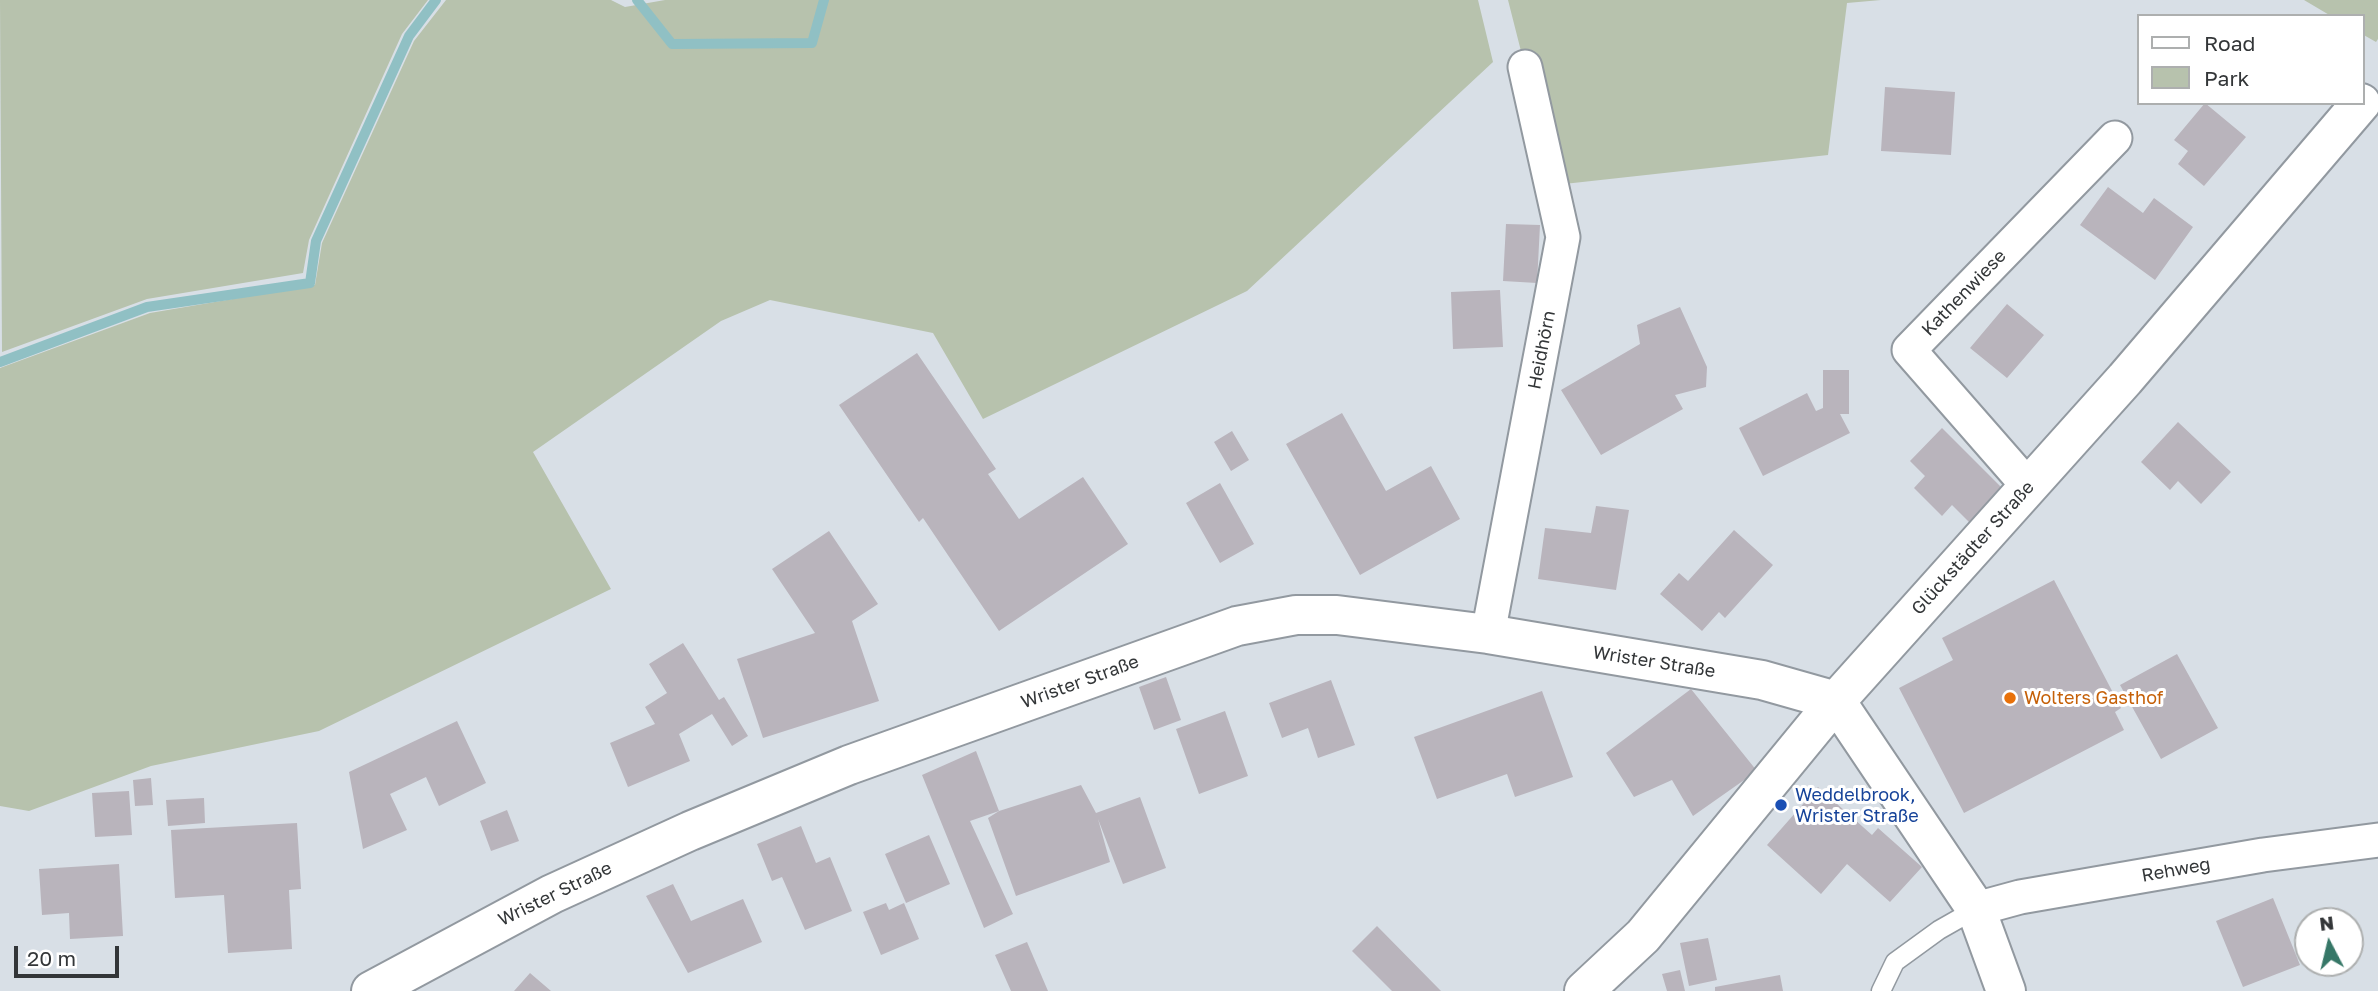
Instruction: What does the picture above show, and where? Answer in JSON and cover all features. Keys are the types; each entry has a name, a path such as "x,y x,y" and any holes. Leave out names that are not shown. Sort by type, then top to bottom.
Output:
{"street":[{"name":"Heidhörn","path":"1488,634 1563,237 1525,67"},
{"name":"Glückstädter Straße","path":"2364,100 2378,83"},
{"name":"Glückstädter Straße","path":"1584,991 1643,936 1836,701 2125,379 2359,105"},
{"name":"Kathenwiese","path":"2028,485 1909,350 2115,138"},
{"name":"Wrister Straße","path":"371,991 552,894 690,831 849,765 1237,626 1296,615 1337,615 1488,634 1762,680 1836,701"},
{"path":"1836,701 1976,909 2006,991"},
{"name":"Rehweg","path":"1976,909 2020,897 2249,857 2378,840"}],"lane":[{"path":"1881,991 1895,962 1939,930 1976,909"}],"green space":[{"path":"0,0 428,0 402,34 309,240 303,273 147,299 2,352"},
{"path":"446,0 611,0 625,7 665,0 1478,0 1493,62 1247,291 983,419 933,333 770,300 721,321 533,452 611,589 319,731 151,766 29,811 0,806 0,368 150,313 315,285 322,243 414,41"},
{"path":"1508,0 1881,0 1847,3 1828,155 1555,185"},
{"path":"2304,0 2378,0 2378,39 2376,42 2364,35 2364,14 2328,14"}],"building":[{"path":"1885,87 1955,92 1951,155 1881,151"},
{"path":"2203,105 2207,105 2246,137 2204,186 2178,164 2188,151 2174,140"},
{"path":"2108,187 2143,213 2154,198 2193,227 2155,280 2080,225"},
{"path":"1506,224 1540,225 1537,283 1503,281"},
{"path":"1500,290 1503,347 1453,349 1451,292"},
{"path":"2007,304 2044,335 2007,378 1970,348"},
{"path":"1680,307 1707,367 1706,387 1675,395 1683,409 1601,455 1561,390 1640,344 1637,325"},
{"path":"917,353 996,469 988,474 1019,519 1083,477 1128,544 999,631 923,518 919,522 839,405"},
{"path":"1823,370 1849,370 1849,414 1840,414 1850,433 1763,476 1739,428 1807,393 1816,411 1823,408"},
{"path":"1342,413 1386,491 1431,466 1460,519 1360,575 1286,444"},
{"path":"2178,422 2231,472 2201,504 2178,481 2170,490 2141,462"},
{"path":"1942,428 2004,490 1971,524 1952,505 1942,516 1914,488 1925,476 1910,461"},
{"path":"1232,431 1249,460 1231,471 1214,442"},
{"path":"1220,483 1254,544 1220,563 1186,503"},
{"path":"1596,506 1629,510 1616,590 1538,579 1545,528 1591,533"},
{"path":"1734,530 1773,565 1725,618 1719,612 1702,631 1660,594 1679,573 1688,581"},
{"path":"829,531 878,604 852,621 879,701 763,738 737,659 815,633 772,569"},
{"name":"Wolters Gasthof","path":"2054,580 2121,708 2115,712 2124,730 1964,813 1899,688 1953,660 1942,638"},
{"path":"683,643 719,700 724,697 748,736 732,746 712,714 679,734 690,761 628,787 610,743 655,724 645,707 667,693 649,664"},
{"path":"2177,654 2218,728 2161,759 2120,685"},
{"path":"1166,677 1181,720 1154,730 1139,687"},
{"path":"1331,680 1355,745 1318,758 1308,728 1282,738 1269,703"},
{"path":"1691,689 1757,771 1693,816 1672,780 1634,797 1606,753"},
{"path":"1542,691 1573,777 1515,797 1507,774 1437,799 1414,737"},
{"path":"1225,711 1248,776 1199,794 1176,729"},
{"path":"457,721 486,783 439,806 426,777 390,794 407,830 363,849 349,772"},
{"path":"976,751 999,811 970,821 1013,914 984,928 922,775"},
{"path":"151,778 153,805 135,806 133,780"},
{"path":"1081,785 1096,813 1140,797 1166,868 1123,884 1098,819 1110,862 1016,896 988,818 999,811"},
{"path":"1818,787 1872,835 1878,828 1922,867 1890,902 1847,864 1821,894 1767,845"},
{"path":"129,791 132,835 95,837 92,793"},
{"path":"204,798 205,823 168,826 166,800"},
{"path":"507,810 519,841 491,851 480,821"},
{"path":"297,823 301,889 289,890 292,949 228,953 224,895 175,898 171,830"},
{"path":"801,826 816,863 830,857 852,911 805,930 782,877 772,881 757,844"},
{"path":"929,835 950,884 906,903 885,854"},
{"path":"119,864 123,936 70,939 69,913 42,915 39,869"},
{"path":"673,884 691,921 743,899 762,942 688,973 646,896"},
{"path":"2273,898 2294,950 2294,967 2243,987 2216,921"},
{"path":"886,903 889,910 904,903 919,939 881,955 863,912"},
{"path":"1377,926 1441,991 1392,991 1352,951"},
{"path":"1708,938 1717,980 1689,986 1680,943"},
{"path":"1027,942 1048,991 1011,991 995,955"},
{"path":"1680,970 1685,991 1667,991 1662,974"},
{"path":"530,973 551,991 514,991"},
{"path":"1780,975 1783,991 1715,991 1715,987"}],"waterway":[{"path":"0,362 147,307 310,283 316,241 409,36 436,0"},
{"path":"637,0 672,44 812,43 824,0"}],"place":[{"name":"Wolters Gasthof","path":"2010,698"},
{"name":"Weddelbrook, Wrister Straße","path":"1781,805"}]}
